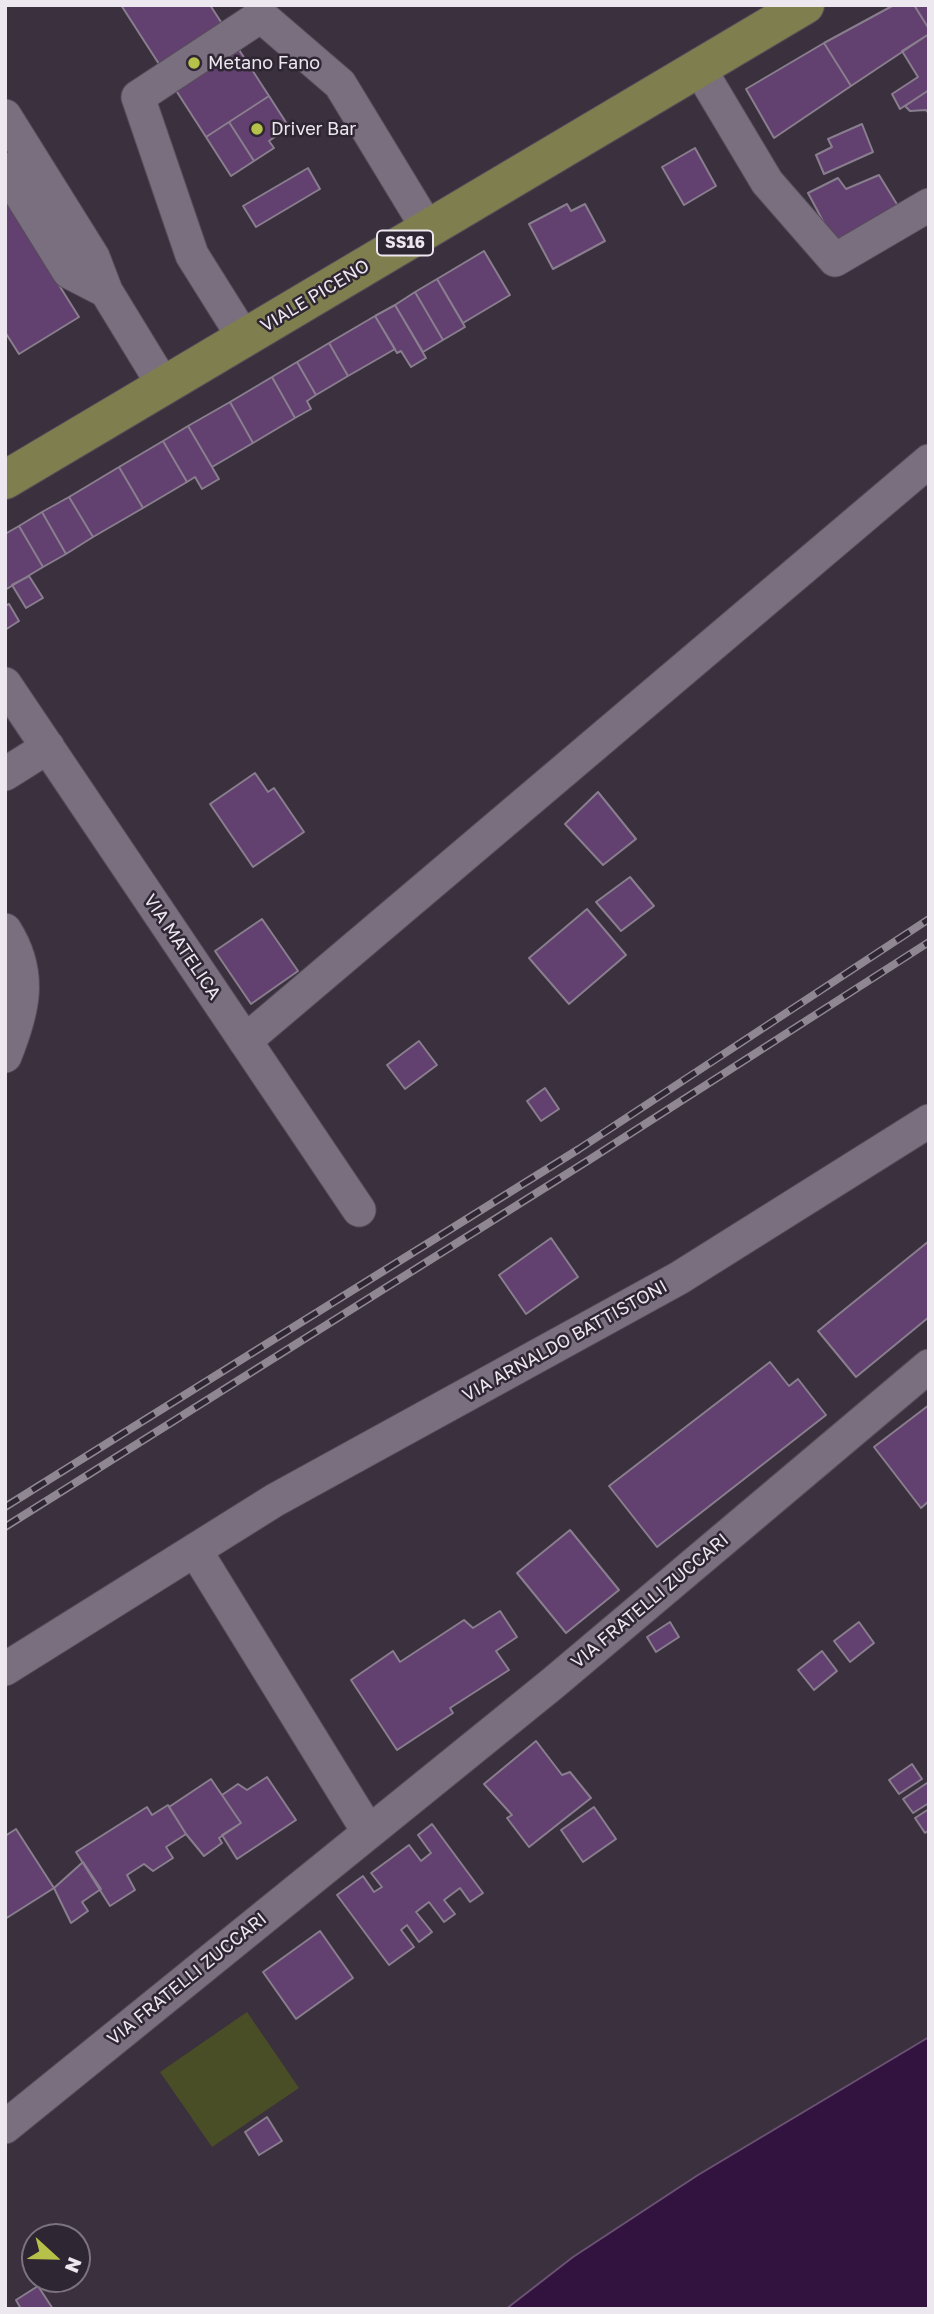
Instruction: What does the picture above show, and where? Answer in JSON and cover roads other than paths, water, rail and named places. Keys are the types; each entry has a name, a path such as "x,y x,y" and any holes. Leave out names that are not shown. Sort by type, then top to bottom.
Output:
{"main road":[{"name":"VIALE PICENO","path":"8,473 164,386 805,5"}],"street":[{"path":"244,338 192,255 138,97 261,16 340,84 428,229"},
{"path":"699,68 767,182 835,260 929,205"},
{"path":"5,117 93,257 106,291 164,386"},
{"path":"5,169 69,272 106,291"},
{"path":"245,1041 929,461"},
{"name":"VIA MATELICA","path":"5,684 359,1210"},
{"path":"5,774 48,747"},
{"path":"5,930 15,945 24,984 19,1023 5,1056"},
{"name":"VIA ARNALDO BATTISTONI","path":"5,1669 275,1500 679,1278 929,1121"},
{"name":"VIA FRATELLI ZUCCARI","path":"5,2127 552,1684 929,1366"},
{"path":"195,1550 368,1831"}],"railway":[{"path":"5,1507 579,1149 929,919"},
{"path":"5,1527 589,1160 929,942"}],"place":[{"name":"Metano Fano","path":"194,63"},
{"name":"Driver Bar","path":"257,129"}]}
